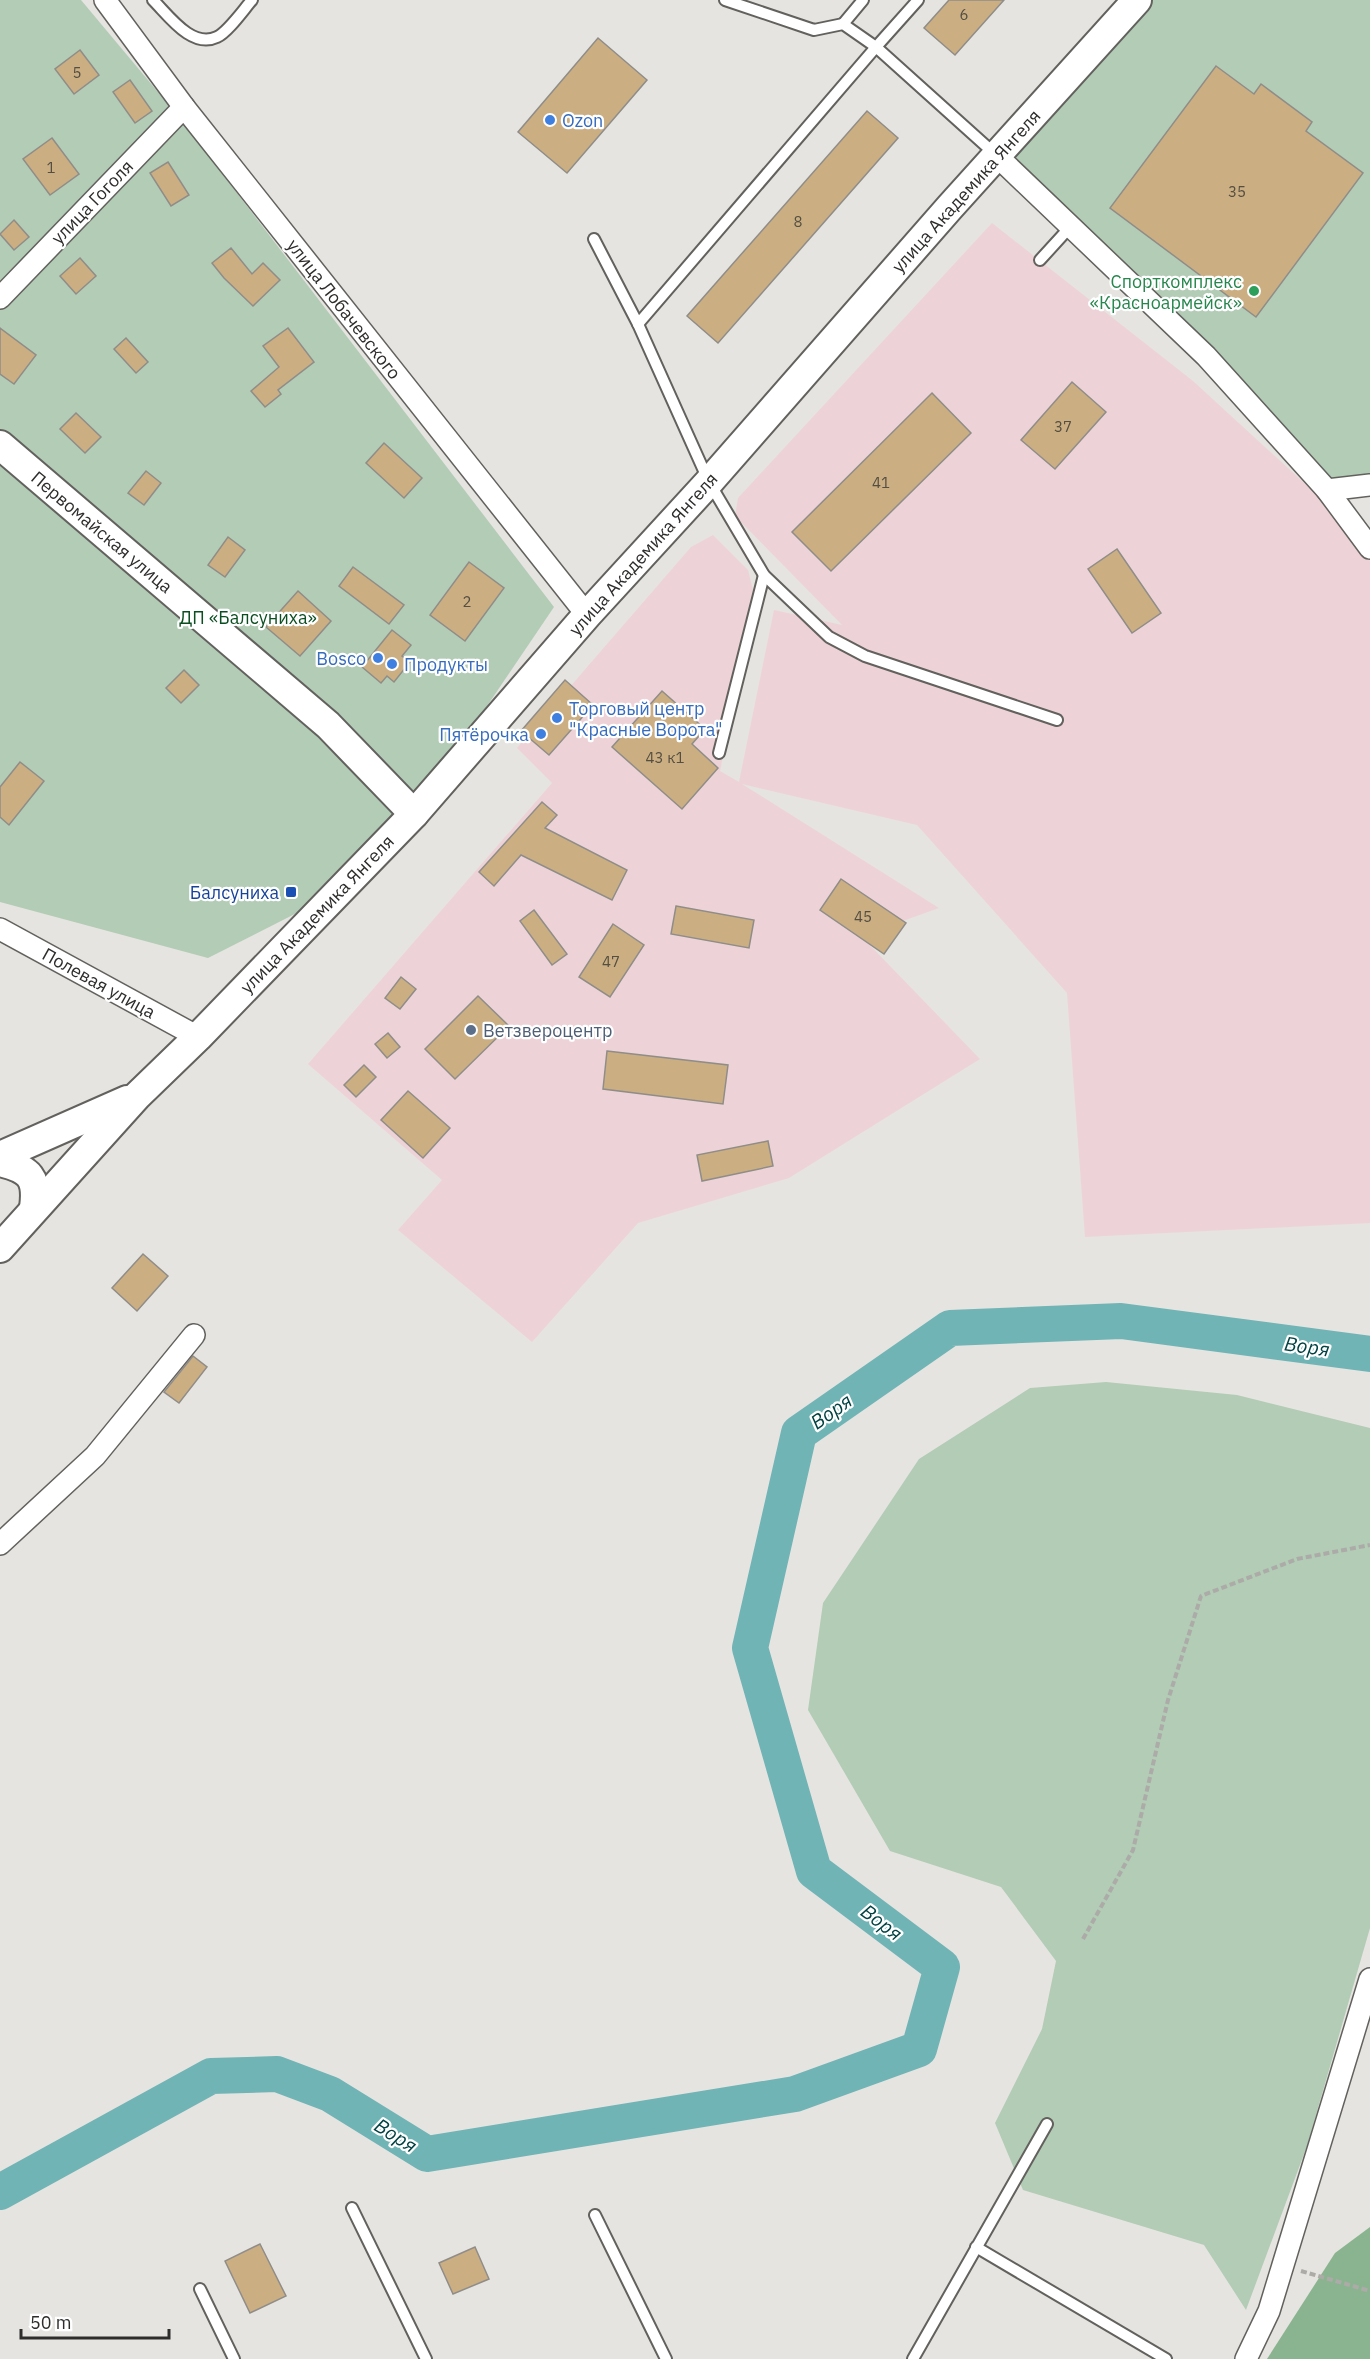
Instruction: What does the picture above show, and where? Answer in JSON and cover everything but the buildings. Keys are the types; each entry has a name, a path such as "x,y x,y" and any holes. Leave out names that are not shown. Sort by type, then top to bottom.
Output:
{"main road":[{"name":"улица Академика Янгеля","path":"0,1248 137,1096 198,1037 414,814 587,615 709,482 1137,0"},
{"name":"Первомайская улица","path":"0,445 328,725 414,814"},
{"path":"0,1156 137,1096"},
{"path":"0,1162 24,1170 34,1182 36,1193 34,1208"}],"street":[{"name":"улица Лобачевского","path":"105,0 184,107 587,615"},
{"name":"улица Гоголя","path":"0,298 184,107"},
{"path":"998,156 1206,356 1327,490 1370,548"},
{"path":"1327,490 1370,485"},
{"name":"Полевая улица","path":"0,929 198,1037"},
{"path":"0,1544 95,1456 194,1335"},
{"path":"1246,2359 1269,2311 1370,1979"}],"lane":[{"path":"153,0 192,36 205,41 219,37 252,0"},
{"path":"725,0 814,30 843,24 863,0"},
{"path":"638,324 918,0"},
{"path":"843,24 876,47 998,156"},
{"path":"1040,260 1071,226"},
{"path":"594,239 638,324 709,482 764,574 828,638 865,656 1057,720"},
{"path":"719,753 764,574"},
{"path":"913,2359 1047,2124"},
{"path":"352,2208 426,2359"},
{"path":"595,2215 666,2359"},
{"path":"976,2247 1166,2359"},
{"path":"201,2289 234,2359"}],"path":[{"path":"1083,1939 1132,1850 1168,1700 1201,1596 1297,1559 1370,1545"},
{"path":"1283,2265 1370,2291"}],"shaded area":[{"path":"992,223 1193,381 1350,525 1370,561 1370,1223 1085,1237 1067,993 917,825 742,784 939,908 861,936 980,1059 789,1178 638,1223 532,1342 398,1230 442,1180 308,1064 552,783 517,748 691,547 713,535 748,570 755,598 720,771 739,782 774,610 842,625 735,516 738,498"}],"green space":[{"name":"ДП «Балсуниха»","path":"0,0 81,0 178,116 554,607 414,814 338,892 208,958 0,902"},
{"name":"Спорткомплекс «Красноармейск»","path":"1137,0 1370,0 1370,485 1327,490 997,156"},
{"path":"1106,1382 1237,1395 1370,1428 1370,1928 1307,2146 1246,2310 1204,2245 1023,2190 995,2123 1042,2029 1056,1961 1001,1887 890,1851 808,1710 823,1603 919,1459 1030,1388"},
{"path":"1370,2227 1370,2359 1267,2359 1335,2253"}],"waterway":[{"name":"Воря","path":"0,2192 211,2076 277,2074 330,2094 427,2154 795,2094 919,2049 942,1967 814,1871 750,1648 799,1433 950,1328 1121,1321 1370,1354"}],"place":[{"name":"Ozon","path":"550,120"},
{"name":"Спорткомплекс «Красноармейск»","path":"1254,291"},
{"name":"Bosco","path":"378,658"},
{"name":"Продукты","path":"392,664"},
{"name":"Торговый центр \"Красные Ворота\"","path":"557,718"},
{"name":"Пятёрочка","path":"541,734"},
{"name":"Балсуниха","path":"291,892"},
{"name":"Ветзвероцентр","path":"471,1030"}]}
